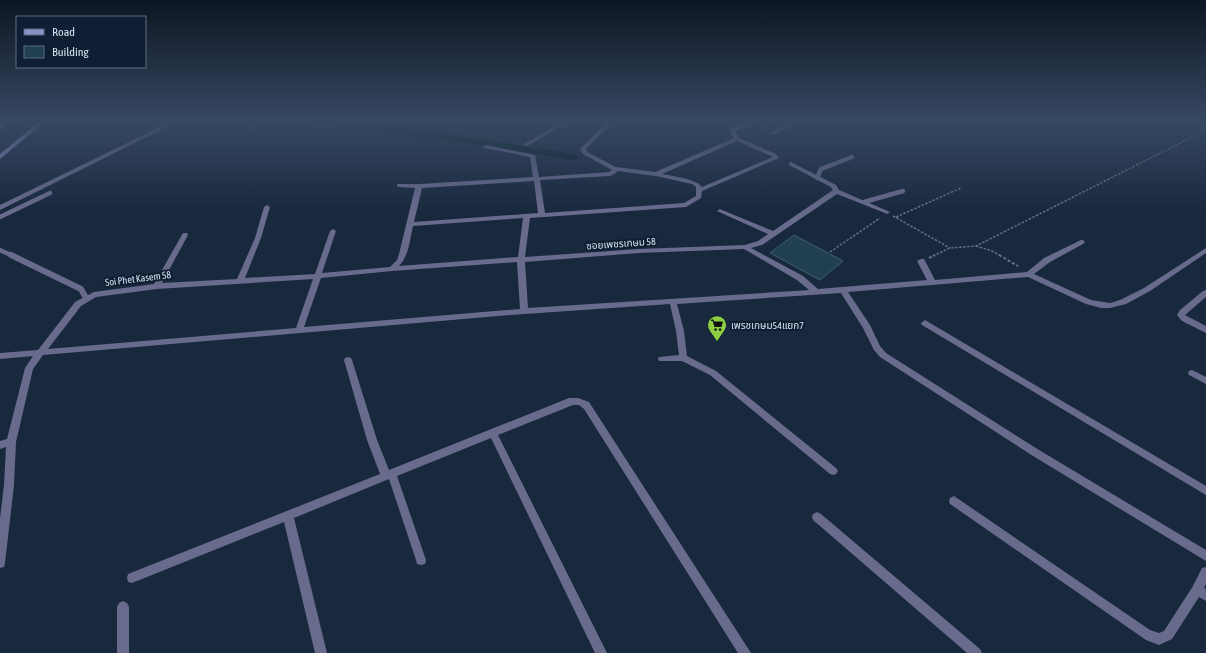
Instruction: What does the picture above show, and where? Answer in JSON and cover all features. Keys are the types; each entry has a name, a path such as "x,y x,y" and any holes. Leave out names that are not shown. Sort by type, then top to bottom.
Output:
{"street":[{"path":"0,208 114,151"},
{"path":"510,151 534,156 542,215"},
{"path":"410,224 686,205 699,198 699,186 694,183 656,174 615,169 596,161 584,151"},
{"path":"656,174 708,151"},
{"path":"700,190 776,158 774,155 766,151"},
{"path":"791,164 834,186 836,191 888,212"},
{"path":"399,185 419,186 538,177 610,174 614,172 615,169"},
{"path":"392,269 400,261 403,254 419,186"},
{"name":"ซอยเพชรเกษม 58","path":"392,269 521,261 640,251 732,246 745,247 760,243 836,191"},
{"path":"240,281 258,238 267,207"},
{"path":"720,211 773,234"},
{"path":"524,312 521,261 527,216"},
{"path":"299,331 319,276 333,231"},
{"path":"157,286 185,235"},
{"path":"1029,274 1047,260 1081,242"},
{"path":"745,247 800,278 816,291"},
{"path":"0,356 524,312 843,290 1029,274 1089,302 1099,305 1112,306 1134,297 1206,250"},
{"path":"921,262 932,282"},
{"name":"Soi Phet Kasem 58","path":"86,298 100,294 157,286 319,276 392,269"},
{"path":"843,290 867,327 877,348 883,355 1036,453 1206,556"},
{"path":"1206,293 1182,312 1181,315 1185,319 1206,330"},
{"path":"0,563 4,500 11,442 29,368 78,304 86,298"},
{"path":"673,302 680,331 683,358"},
{"path":"925,323 1206,491"},
{"path":"662,359 683,358 713,373 833,471"},
{"path":"348,360 372,440 389,475 421,560"},
{"path":"1192,373 1206,381"},
{"path":"132,578 572,401 584,403 745,653"},
{"path":"493,433 601,653"},
{"path":"0,445 11,442"},
{"path":"954,501 1146,634 1159,639 1168,635 1202,592 1206,572"},
{"path":"288,516 321,653"},
{"path":"817,517 976,653"},
{"path":"122,607 124,653"}],"lane":[{"path":"817,178 820,170 852,157"},
{"path":"864,202 903,191"},
{"path":"0,217 50,193"},
{"path":"0,250 80,289 86,298"}],"path":[{"path":"976,246 1163,151"},
{"path":"895,217 961,188"},
{"path":"830,252 888,212 950,248"},
{"path":"921,262 950,248 976,246 992,251 1029,274"}],"building":[{"path":"794,235 843,261 820,280 770,253"}],"waterway":[{"path":"538,151 574,157"}],"place":[{"name":"เพรชเกษม54แยก7","path":"717,342"}]}
